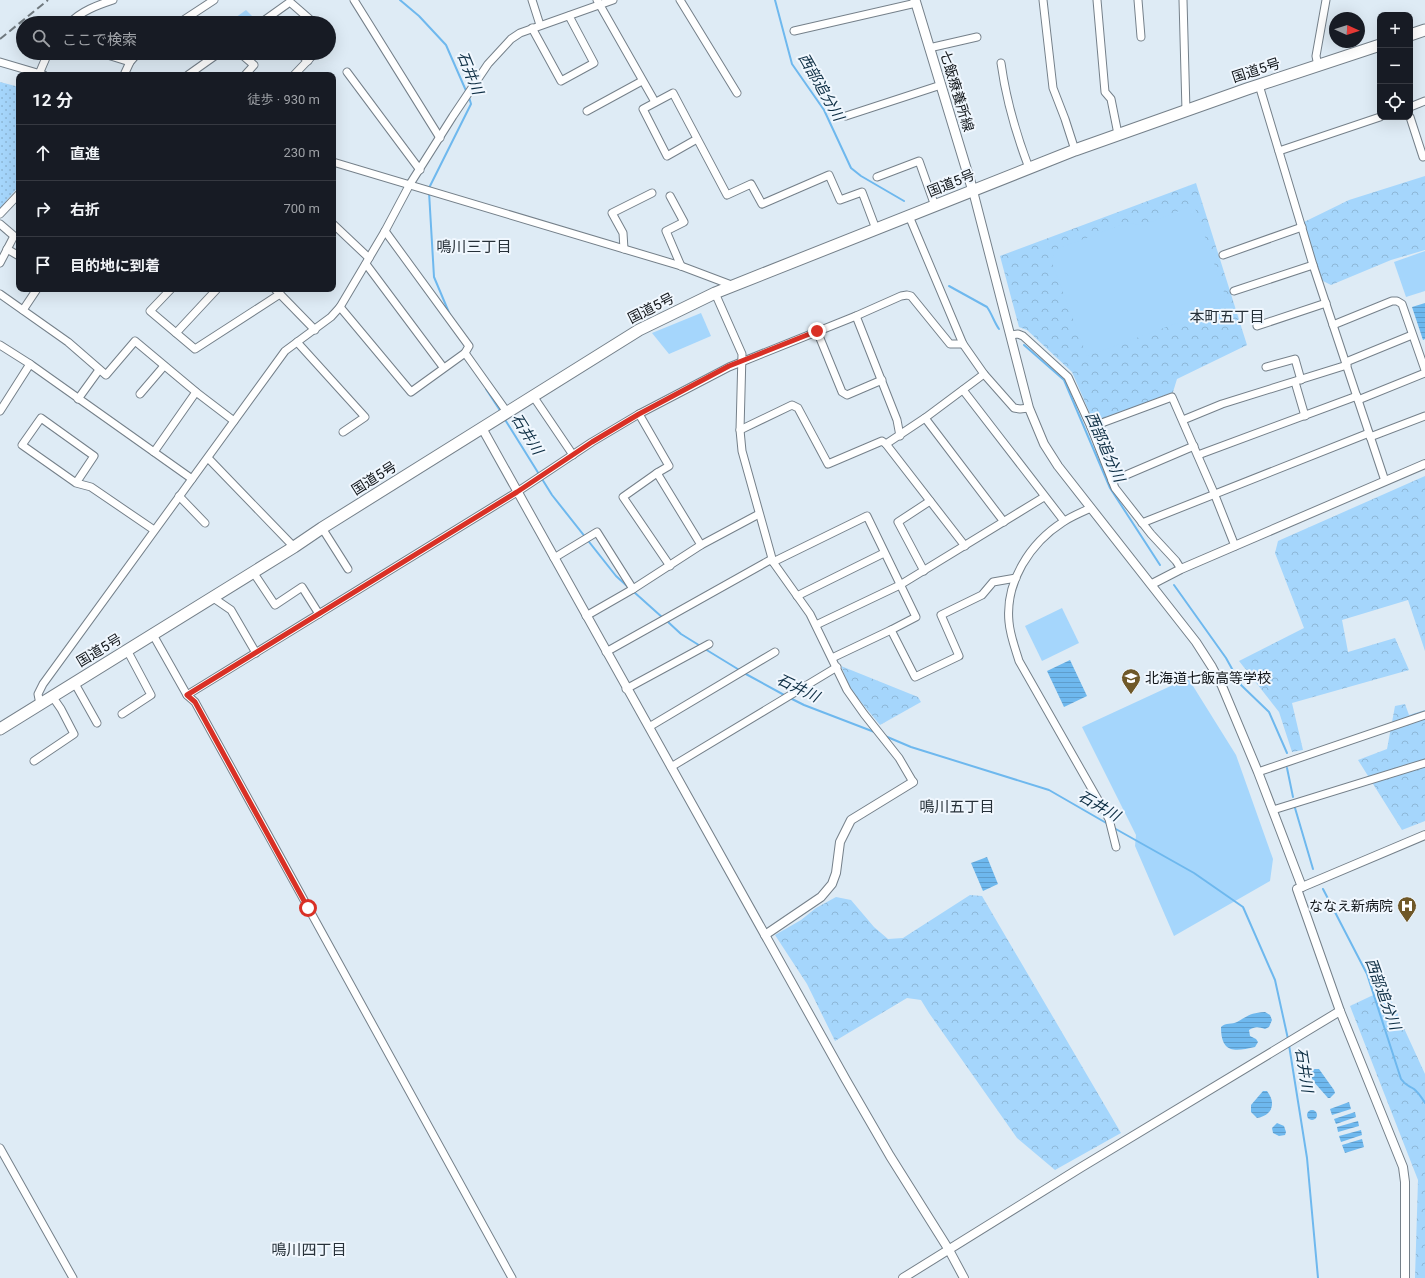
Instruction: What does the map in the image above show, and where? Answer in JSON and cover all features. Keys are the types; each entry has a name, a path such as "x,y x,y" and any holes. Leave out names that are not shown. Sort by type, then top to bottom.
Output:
{"highway":[{"path":"1413,34 1425,30"},
{"name":"国道5号","path":"0,729 294,547 639,330 715,293 1075,150 1258,85 1377,46"}],"main road":[{"name":"七飯療養所線","path":"915,1 972,191"}],"street":[{"path":"80,16 99,5 113,0"},
{"path":"190,16 214,0"},
{"path":"354,0 440,138"},
{"path":"532,0 540,25"},
{"path":"40,704 38,694 43,684 285,351 331,318 340,307 385,231 410,184 488,64 510,39 520,33 569,16 598,2 613,0"},
{"path":"680,0 737,93"},
{"path":"1043,0 1053,88 1075,150"},
{"path":"1097,0 1105,92 1111,100 1118,134"},
{"path":"1138,0 1141,37"},
{"path":"1183,0 1186,111"},
{"path":"1318,66 1316,56 1326,0"},
{"path":"794,31 915,1"},
{"path":"270,16 290,2 306,16"},
{"path":"598,2 655,102"},
{"path":"532,28 561,81 594,63 569,16"},
{"path":"929,48 977,37"},
{"path":"43,72 46,60"},
{"path":"124,60 130,62 125,72"},
{"path":"192,72 209,60"},
{"path":"248,60 254,65 248,72"},
{"path":"297,72 308,61"},
{"path":"0,62 35,72"},
{"path":"1001,63 1004,87 1022,150 1029,168"},
{"path":"347,72 420,170"},
{"path":"587,111 642,81"},
{"path":"846,116 941,85"},
{"path":"1258,85 1333,325 1385,481"},
{"path":"697,139 667,156 643,109 673,93 728,195 750,184 762,204 829,175 840,200 862,192 876,229"},
{"path":"1413,106 1425,101"},
{"path":"1279,151 1377,118"},
{"path":"1411,120 1423,157 1425,156"},
{"path":"877,177 919,161 935,206"},
{"path":"336,163 681,266 734,286"},
{"path":"972,191 1029,408 1044,444 1058,466 1196,642 1212,667 1222,686 1258,772 1302,887"},
{"path":"624,249 623,233 612,213 652,193"},
{"path":"670,196 684,222 666,232 681,266"},
{"path":"0,214 16,197"},
{"path":"909,216 963,344 984,374 1014,408 1029,408"},
{"path":"0,224 14,236 0,263"},
{"path":"336,227 367,261 443,367"},
{"path":"1223,255 1302,227"},
{"path":"340,307 411,392 465,352 469,346 385,231"},
{"path":"7,248 16,254"},
{"path":"1234,292 1314,265"},
{"path":"23,310 35,292"},
{"path":"168,292 150,311 195,349 276,292"},
{"path":"176,333 214,292"},
{"path":"278,292 315,330"},
{"path":"715,293 742,354 740,383 740,430 742,451 773,560 816,625 847,690 899,758 914,782 851,820 840,842 836,873 832,884 821,897 765,935"},
{"path":"0,294 68,342 99,370 106,374 135,341 234,422"},
{"path":"187,695 517,492 639,414 729,366 856,316 901,296 907,295 911,296 950,344 963,344"},
{"path":"1198,456 1425,372 1402,304 1397,301 1392,301 1333,325"},
{"path":"1258,326 1326,303"},
{"path":"856,316 897,420 900,436"},
{"path":"817,331 842,392 847,395 882,380"},
{"path":"1011,335 1018,334 1023,336 1068,377 1091,427 1115,488 1142,523 1176,561 1181,570"},
{"path":"1183,420 1222,404 1298,381 1346,363 1412,335"},
{"path":"297,342 365,417 342,432"},
{"path":"0,345 30,364 192,479"},
{"path":"465,352 507,412"},
{"path":"1266,367 1295,359 1305,416"},
{"path":"0,410 30,364"},
{"path":"140,394 164,366"},
{"path":"78,399 99,370"},
{"path":"886,444 900,436 984,374"},
{"path":"963,390 1064,521"},
{"path":"154,452 196,392"},
{"path":"533,396 573,455"},
{"path":"1091,427 1172,397 1214,493 1235,546"},
{"path":"740,430 792,405 798,408 828,464 882,442 886,444 964,546"},
{"path":"639,414 669,466 623,497 670,566"},
{"path":"1142,523 1214,493 1369,435 1425,416"},
{"path":"76,483 94,456 41,418 22,445 76,483 91,487 154,530"},
{"path":"925,418 1004,522"},
{"path":"482,428 626,689 649,727 890,1156 949,1250 964,1278"},
{"path":"1112,481 1194,446"},
{"path":"208,458 294,547"},
{"path":"1152,584 1235,546 1425,464"},
{"path":"657,473 701,545"},
{"path":"180,496 205,523"},
{"path":"816,625 900,585 1044,497"},
{"path":"924,571 898,522 930,501"},
{"path":"1091,508 1064,521 1042,538 1030,553 1016,578 1012,589 1009,607 1009,622 1019,661 1109,819 1116,847"},
{"path":"586,616 633,589 701,545 759,514"},
{"path":"606,652 773,560 867,516 916,617 832,658"},
{"path":"322,528 348,569"},
{"path":"554,558 597,532 633,589"},
{"path":"797,596 884,553"},
{"path":"253,572 275,605 302,587 319,614"},
{"path":"892,630 915,677 959,656 941,615 982,595 993,582 1016,578"},
{"path":"212,597 230,610 256,653"},
{"path":"152,634 187,695 195,702 512,1278"},
{"path":"626,689 709,644"},
{"path":"122,714 151,695 128,650"},
{"path":"649,727 775,652"},
{"path":"671,767 837,667"},
{"path":"74,682 97,723"},
{"path":"34,761 74,734 61,708 52,696"},
{"path":"1258,772 1425,716"},
{"path":"1273,810 1425,763"},
{"path":"1405,1278 1405,1182 1403,1167 1340,1011 1297,890 1425,835"},
{"path":"903,1278 1080,1168 1340,1011"},
{"path":"0,1148 73,1278"}],"green space":[{"path":"246,10 252,16 238,16"},
{"path":"0,82 16,86 16,189 0,208"},
{"path":"1425,176 1425,250 1391,260 1331,285 1321,280 1304,222 1349,200"},
{"path":"1196,183 1247,345 1177,379 1173,392 1094,423 1072,372 1027,330 1019,327 1000,256"},
{"path":"1194,205 1225,295 1221,307 1087,356 1051,260 1057,249 1126,223 1143,225"},
{"path":"1425,251 1425,291 1406,297 1394,262"},
{"path":"701,313 711,336 669,354 652,333"},
{"path":"1425,476 1425,651 1408,600 1342,620 1348,652 1395,638 1409,670 1292,703 1303,750 1292,752 1279,712 1239,661 1304,628 1275,553 1278,541"},
{"path":"1062,608 1079,643 1042,661 1025,626"},
{"path":"841,666 918,697 921,702 880,725 851,690"},
{"path":"1188,678 1236,755 1273,859 1270,881 1174,936 1135,846 1136,835 1082,727"},
{"path":"1405,704 1409,715 1425,710 1425,821 1402,830 1358,760 1387,749 1395,706"},
{"path":"970,895 982,896 1121,1133 1055,1170 1017,1138 921,1000 907,998 835,1041 807,984 775,935 801,920 816,908 836,897 851,900 874,927 888,939 903,938"},
{"path":"1386,989 1425,1074 1425,1278 1415,1278 1418,1180 1350,1006"}],"shaded area":[{"path":"1425,303 1425,339 1423,340 1412,307"},
{"path":"1070,660 1087,696 1064,707 1047,671"},
{"path":"987,857 998,884 983,891 971,863"},
{"path":"1265,1012 1270,1015 1272,1020 1269,1027 1265,1029 1255,1027 1249,1030 1250,1036 1258,1042 1255,1047 1235,1050 1226,1046 1223,1042 1221,1027 1235,1023 1247,1016"},
{"path":"1319,1069 1334,1090 1335,1093 1330,1098 1328,1098 1313,1081 1310,1074 1312,1070"},
{"path":"1263,1091 1267,1091 1270,1095 1272,1104 1270,1111 1267,1114 1257,1118 1251,1112 1251,1105"},
{"path":"1349,1102 1351,1109 1332,1115 1330,1109"},
{"path":"1310,1110 1314,1110 1316,1111 1316,1119 1310,1120 1307,1117 1307,1113"},
{"path":"1355,1112 1356,1117 1336,1124 1334,1119"},
{"path":"1358,1121 1359,1126 1338,1132 1337,1127"},
{"path":"1277,1123 1284,1126 1286,1132 1285,1135 1279,1136 1273,1133 1272,1128"},
{"path":"1361,1130 1362,1135 1341,1142 1339,1136"},
{"path":"1362,1139 1364,1147 1345,1153 1342,1145"}],"waterway":[{"name":"石井川","path":"400,0 419,16 446,45 467,93"},
{"name":"西部追分川","path":"775,0 792,64 824,110 851,168 861,176 904,201"},
{"name":"石井川","path":"429,188 471,104 469,97"},
{"name":"石井川","path":"429,192 434,277 450,315"},
{"name":"西部追分川","path":"949,286 987,307 999,329"},
{"name":"西部追分川","path":"1024,345 1064,380 1110,488 1160,565"},
{"name":"石井川","path":"486,389 501,412"},
{"name":"石井川","path":"504,418 552,495 616,576 627,586"},
{"name":"西部追分川","path":"1174,585 1226,658 1241,685 1269,712 1287,753"},
{"name":"石井川","path":"634,592 663,618"},
{"name":"石井川","path":"667,621 681,634 702,647"},
{"name":"石井川","path":"705,649 741,671"},
{"name":"石井川","path":"744,673 786,696"},
{"name":"石井川","path":"790,698 804,705 877,733"},
{"name":"石井川","path":"885,736 911,747 1049,790 1108,824"},
{"name":"西部追分川","path":"1287,768 1293,797"},
{"name":"西部追分川","path":"1295,808 1313,869"},
{"name":"石井川","path":"1114,828 1194,873 1243,907 1275,980 1288,1039"},
{"name":"西部追分川","path":"1323,889 1367,974 1401,1079 1414,1089 1425,1103"},
{"name":"石井川","path":"1289,1045 1307,1158 1318,1278"}],"railway":[{"path":"28,16 48,0"},
{"path":"0,39 16,26"}],"place":[{"name":"北海道七飯高等学校","path":"1131,695"},
{"name":"ななえ新病院","path":"1407,923"}],"district":[{"name":"鳴川三丁目","path":"474,247"},
{"name":"本町五丁目","path":"1227,317"},
{"name":"鳴川五丁目","path":"957,807"},
{"name":"鳴川四丁目","path":"309,1250"}],"route":[{"path":"308,908 195,702 187,695 517,492 592,442 639,414 729,366 817,331"}]}
